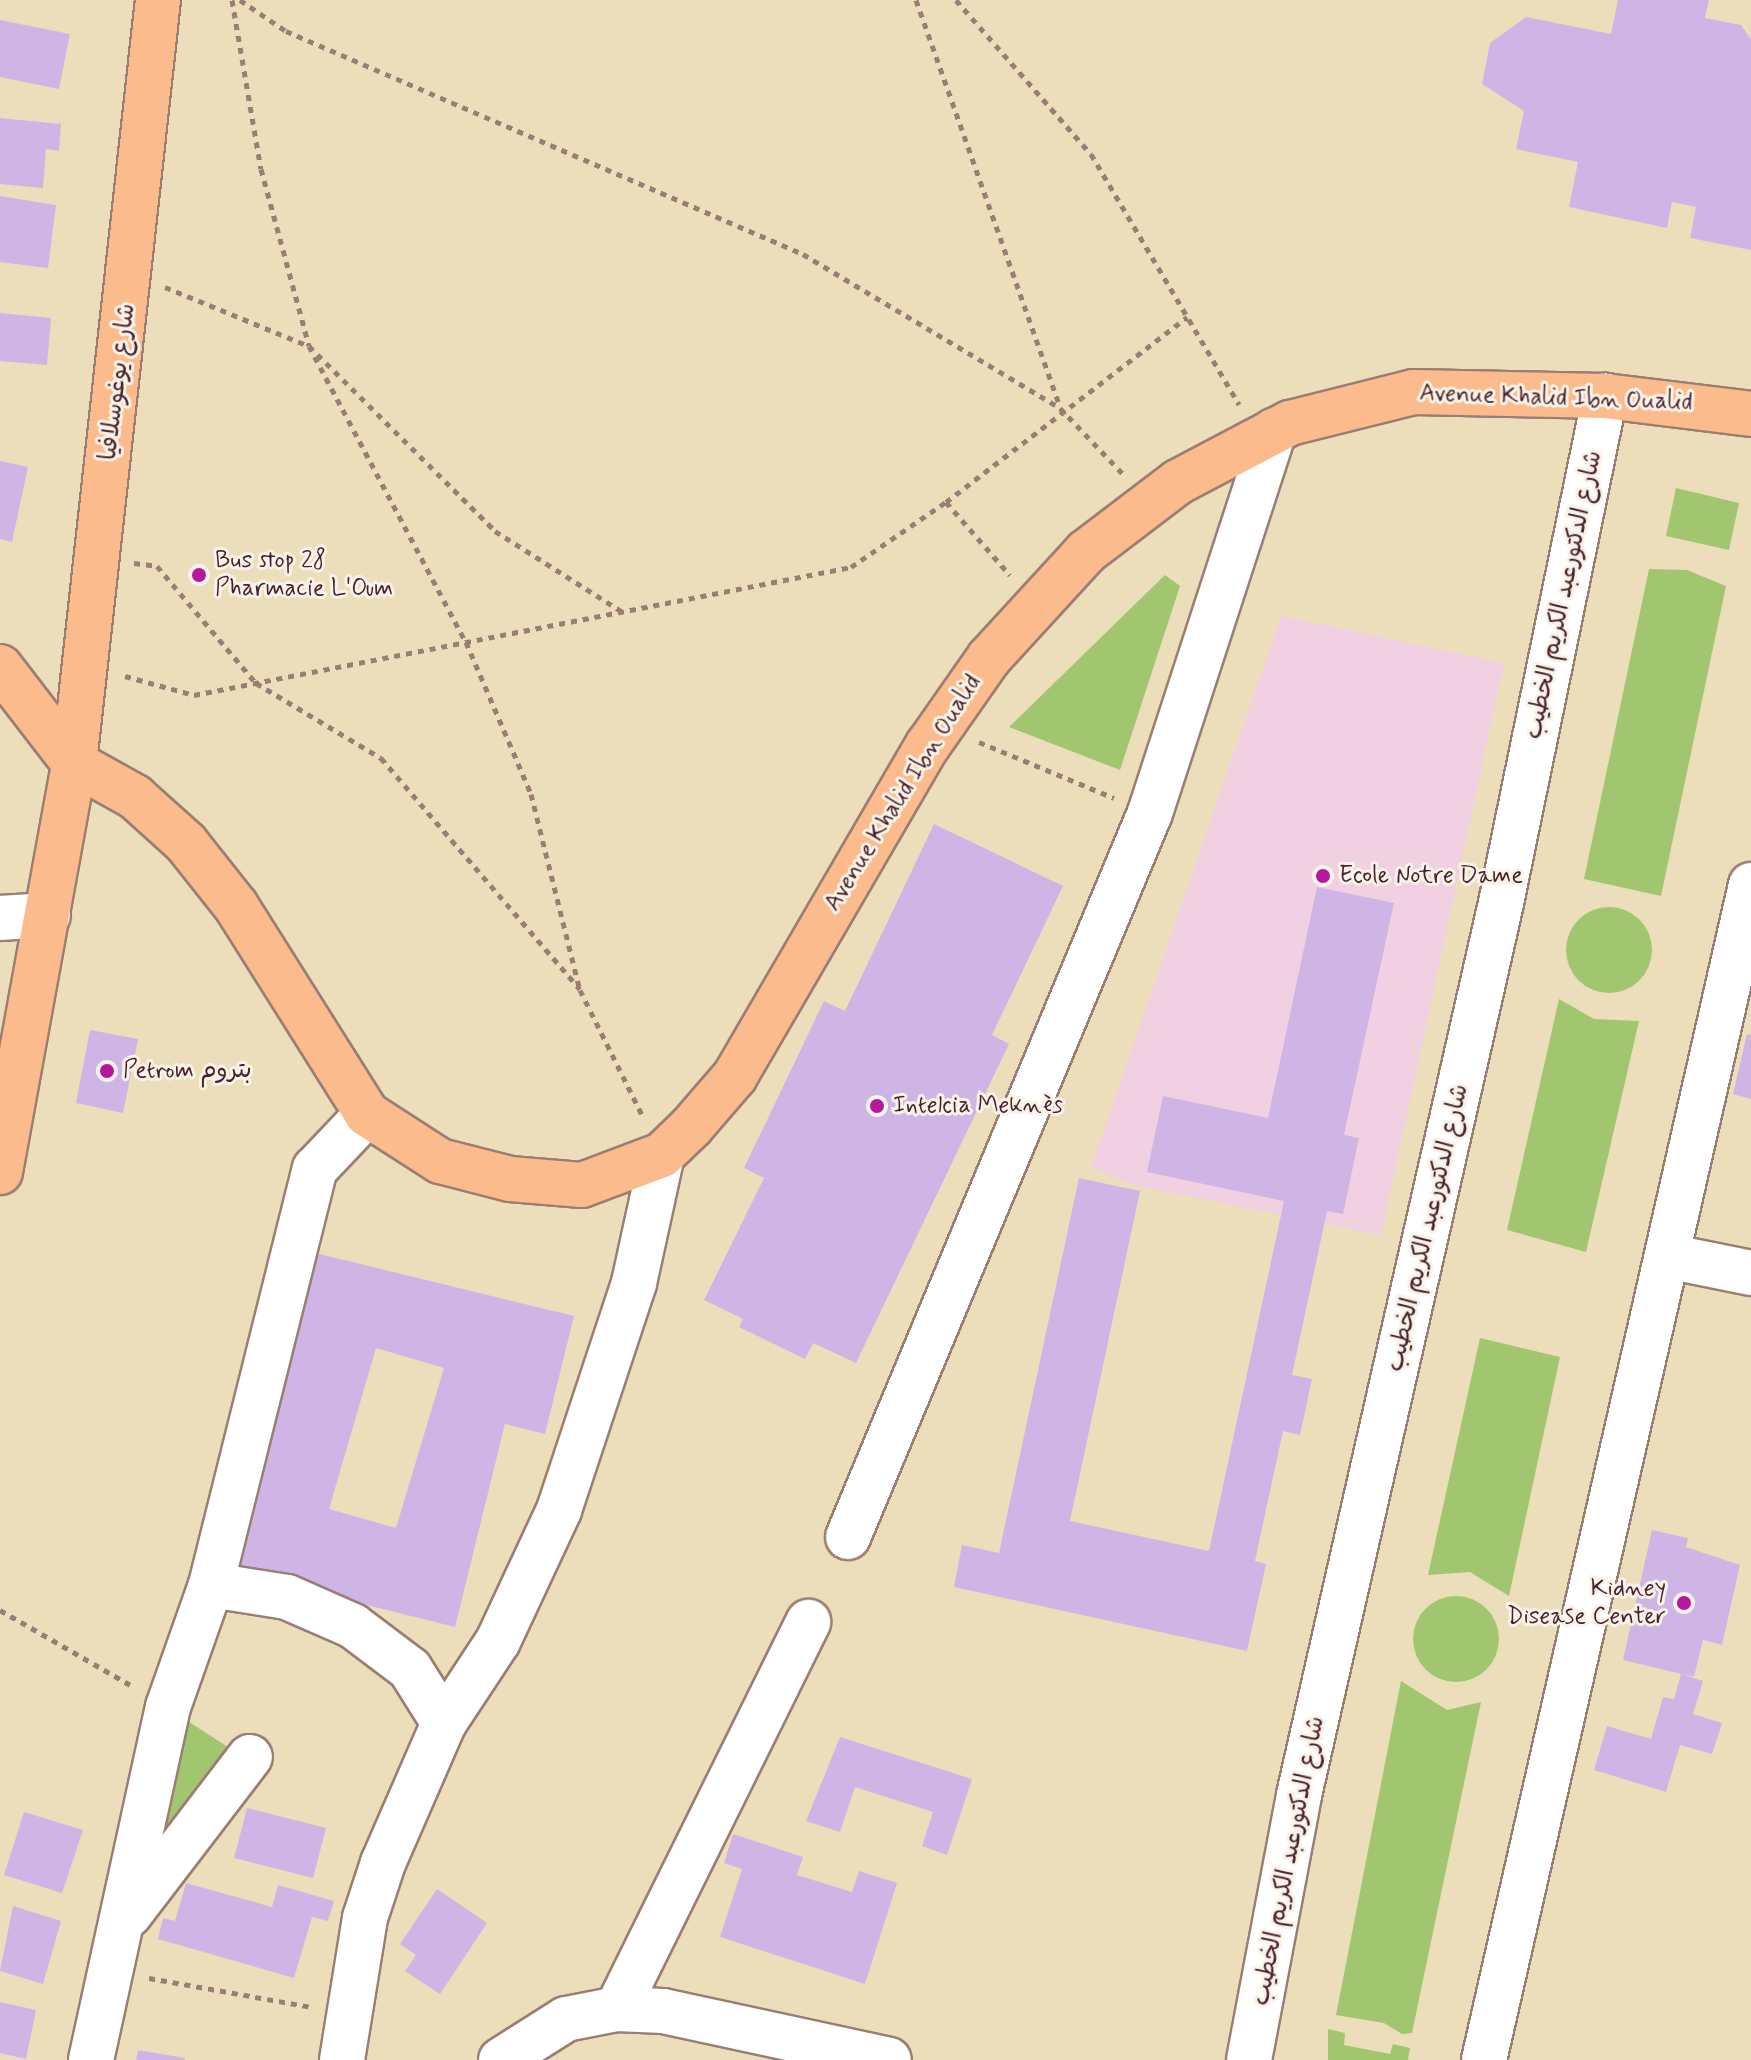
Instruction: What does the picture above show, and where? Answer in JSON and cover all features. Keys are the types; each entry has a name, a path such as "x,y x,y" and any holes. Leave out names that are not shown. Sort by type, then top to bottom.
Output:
{"main road":[{"name":"شارع يوغوسلافيا","path":"0,1172 74,763 131,273 158,0"},
{"name":"Avenue Khalid Ibn Oualid","path":"662,1155 735,1076 941,726 1037,606 1086,552 1150,503 1267,435 1413,392 1605,396 1751,414"},
{"path":"0,667 74,763 135,797 186,843 236,906 367,1114 440,1161 510,1179 582,1185 662,1155"}],"street":[{"name":"شارع الدكتورعبد الكريم الخطيب","path":"1249,2060 1299,1795 1501,903 1605,396"},
{"path":"848,1537 1150,813 1267,435"},
{"path":"1484,2060 1751,885"},
{"path":"0,918 48,915"},
{"path":"91,2060 168,1707 211,1585 315,1169 367,1114"},
{"path":"342,2060 349,2013 383,1863 444,1723 498,1641 559,1510 634,1283 662,1155"},
{"path":"1667,1256 1751,1273"},
{"path":"211,1585 287,1597 353,1626 410,1669 444,1723"},
{"path":"617,2009 808,1622"},
{"path":"121,1926 250,1757"},
{"path":"501,2060 566,2019 617,2009 663,2011 889,2060"}],"path":[{"path":"232,0 261,169 309,346 466,642 531,794 580,990 662,1155"},
{"path":"240,0 286,31 803,254 1060,408 1150,503"},
{"path":"916,0 1060,408"},
{"path":"956,0 1091,154 1187,317 1267,435"},
{"path":"131,273 309,346 495,531 622,612"},
{"path":"85,665 194,695 851,567 946,502 1060,408 1187,317"},
{"path":"946,502 1037,606"},
{"path":"97,558 157,566 256,683 381,758 580,990"},
{"path":"941,726 1150,813"},
{"path":"0,1610 168,1707"},
{"path":"111,1971 349,2013"}],"shaded area":[{"name":"Ecole Notre Dame","path":"1281,616 1504,663 1381,1235 1132,1185 1091,1167"}],"green space":[{"path":"1676,488 1739,503 1729,550 1666,536"},
{"path":"1649,569 1687,570 1726,586 1661,896 1584,879"},
{"path":"1165,575 1180,586 1120,770 1009,727"},
{"path":"1609,907 1633,914 1645,926 1652,950 1645,974 1633,986 1609,993 1585,986 1573,974 1566,950 1573,926 1585,914"},
{"path":"1559,999 1594,1019 1639,1021 1586,1252 1507,1230"},
{"path":"1480,1338 1560,1357 1509,1596 1470,1572 1428,1575"},
{"path":"1456,1596 1473,1599 1487,1608 1496,1622 1499,1639 1496,1656 1487,1670 1473,1679 1456,1682 1439,1679 1425,1670 1416,1656 1413,1639 1416,1622 1425,1608 1439,1599"},
{"path":"1401,1681 1447,1710 1481,1702 1412,2033 1402,2034 1384,2023 1336,2015"},
{"path":"186,1720 231,1749 156,1847"},
{"path":"1328,2029 1345,2033 1344,2045 1390,2054 1393,2044 1410,2048 1408,2060 1328,2060"}],"building":[{"path":"1618,0 1709,0 1705,18 1741,25 1751,39 1751,250 1690,238 1696,207 1672,202 1667,228 1569,207 1578,162 1516,149 1524,111 1482,84 1490,43 1526,17 1611,34"},
{"path":"0,20 70,34 59,89 0,77"},
{"path":"0,118 61,124 59,151 46,149 43,188 0,184"},
{"path":"0,196 56,205 48,268 0,262"},
{"path":"0,313 51,318 47,365 0,361"},
{"path":"0,461 28,467 12,542 0,539"},
{"name":"Intelcia Meknès","path":"934,824 1063,886 992,1035 1009,1044 856,1363 813,1343 805,1359 739,1327 743,1319 704,1300 764,1178 744,1168 824,1001 845,1011"},
{"path":"1317,887 1394,903 1344,1135 1359,1138 1343,1214 1327,1211 1292,1375 1312,1379 1300,1435 1283,1431 1255,1561 1266,1564 1247,1651 954,1587 962,1545 999,1553 1079,1178 1140,1191 1070,1521 1209,1551 1284,1201 1147,1172 1163,1096 1268,1118"},
{"name":"Petrom بتروم","path":"90,1030 138,1039 123,1113 76,1103"},
{"path":"1747,1034 1751,1035 1751,1099 1733,1094"},
{"path":"303,1250 574,1316 545,1434 505,1424 455,1627 226,1570","holes":["376,1348 444,1368 396,1528 329,1509"]},
{"name":"Kidney Disease Center","path":"1652,1530 1688,1538 1686,1547 1740,1565 1722,1645 1703,1640 1694,1677 1623,1660"},
{"path":"1681,1674 1703,1681 1693,1714 1722,1723 1712,1754 1680,1745 1666,1792 1594,1770 1607,1726 1651,1739 1663,1697 1674,1699"},
{"path":"840,1737 972,1779 947,1855 922,1846 933,1812 855,1787 840,1832 806,1821"},
{"path":"247,1808 326,1828 313,1878 234,1858"},
{"path":"24,1812 83,1830 62,1893 4,1875"},
{"path":"733,1834 803,1857 797,1875 852,1892 859,1871 897,1883 865,1984 720,1937 742,1869 724,1863"},
{"path":"186,1883 272,1907 278,1885 334,1901 328,1921 312,1917 294,1978 158,1939 163,1918 175,1921"},
{"path":"437,1889 487,1923 440,1994 405,1971 416,1955 400,1944"},
{"path":"13,1906 61,1921 43,1984 0,1971"},
{"path":"0,2002 36,2010 26,2059 0,2053"},
{"path":"138,2050 185,2058 185,2060 136,2060"}],"place":[{"name":"Bus stop 28 Pharmacie L'Oum","path":"199,575"},
{"name":"Ecole Notre Dame","path":"1323,876"},
{"name":"Petrom بتروم","path":"107,1071"},
{"name":"Intelcia Meknès","path":"877,1106"},
{"name":"Kidney Disease Center","path":"1684,1603"}]}
